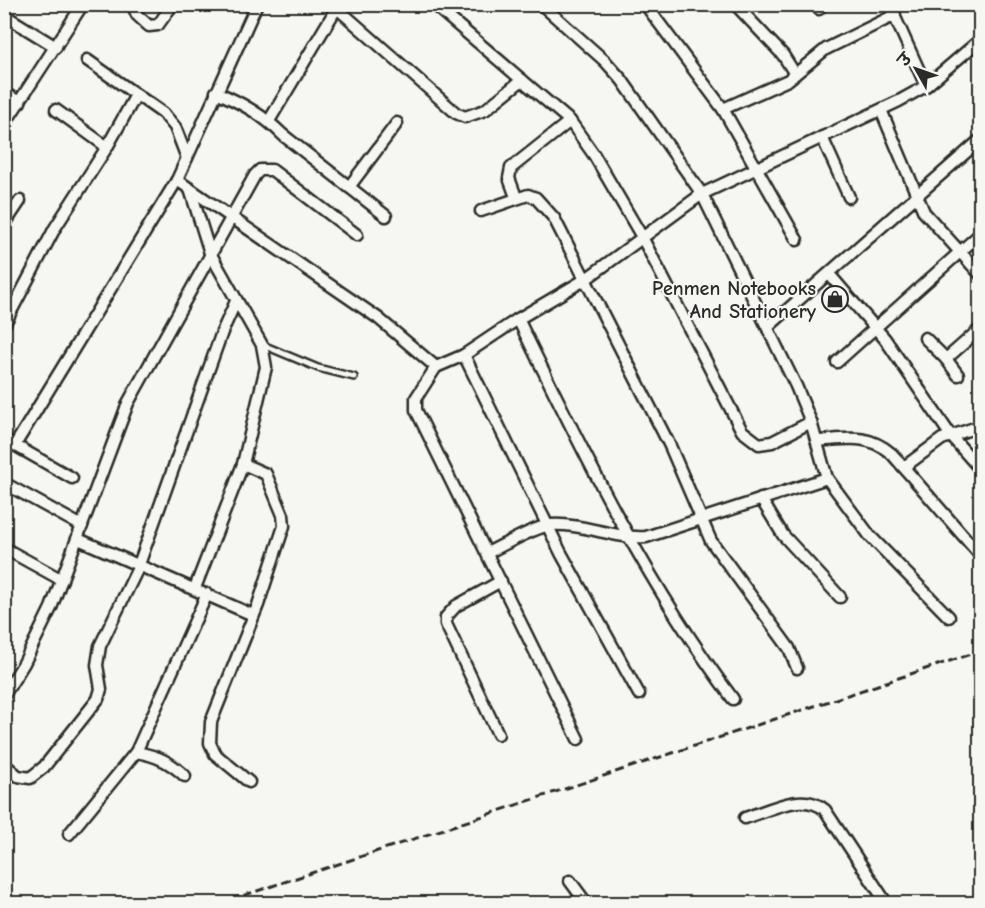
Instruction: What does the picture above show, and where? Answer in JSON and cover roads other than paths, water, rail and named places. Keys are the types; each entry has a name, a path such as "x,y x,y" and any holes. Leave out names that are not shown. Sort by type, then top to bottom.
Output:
{"street":[{"path":"9,4 4,13 56,47"},
{"path":"4,125 83,4"},
{"path":"132,4 137,15 149,26 158,25 173,4"},
{"path":"15,445 177,180 257,4"},
{"path":"433,4 570,121 594,155 642,237 742,431 748,438 759,444 772,442 812,422"},
{"path":"541,4 604,61 622,81 702,194 769,326 812,422 827,478 870,536 949,617"},
{"path":"645,4 723,109 797,240"},
{"path":"735,4 783,55 795,74"},
{"path":"889,4 926,86"},
{"path":"269,121 338,6 456,113 465,117 485,110 522,80"},
{"path":"723,109 779,85 826,49 895,15"},
{"path":"578,739 416,410 416,398 436,367 464,355 518,319 586,279 702,194 758,170 926,86 981,40"},
{"path":"87,60 164,114 175,128 187,158"},
{"path":"216,92 245,105 269,121 386,216"},
{"path":"4,93 20,102"},
{"path":"4,325 55,228 107,147 136,95"},
{"path":"56,110 107,147"},
{"path":"881,110 924,212 981,274"},
{"path":"516,197 509,178 511,168 570,121"},
{"path":"349,187 397,123"},
{"path":"822,137 849,197"},
{"path":"769,326 981,140"},
{"path":"4,695 24,663 62,580 128,403 230,216 255,175 265,169 272,170 357,235"},
{"path":"177,180 386,324 436,367"},
{"path":"190,189 210,253 262,345 266,367 261,399 243,464 195,588"},
{"path":"481,211 516,197 528,195 536,198 554,218 670,446 701,518 723,561 783,640 797,668"},
{"path":"4,225 20,201"},
{"path":"837,362 981,234"},
{"path":"829,274 877,328 951,435 981,469"},
{"path":"4,764 18,776 30,778 44,766 98,699 101,689 98,665 100,646 138,566 225,323 236,301"},
{"path":"518,319 630,538 696,650 733,699"},
{"path":"946,358 981,329"},
{"path":"926,338 946,358 958,375"},
{"path":"464,355 548,525 639,694"},
{"path":"904,467 930,447 951,435 981,426"},
{"path":"817,441 856,438 871,440 892,454 981,555"},
{"path":"4,439 72,478"},
{"path":"243,464 266,474 285,525 211,722 210,743 215,754 249,782"},
{"path":"487,553 548,525 569,525 630,538 646,537 827,478"},
{"path":"4,483 82,526"},
{"path":"761,499 783,535 840,597"},
{"path":"78,538 253,615"},
{"path":"4,549 62,580"},
{"path":"498,734 446,624 446,617 456,606 501,581"},
{"path":"69,834 136,752 207,594"},
{"path":"136,752 158,756 172,764 185,776"},
{"path":"745,818 801,801 817,803 825,810 887,903"},
{"path":"570,881 587,903"}],"lane":[{"path":"262,345 318,368 354,377"}],"railway":[{"path":"218,904 980,651"}],"place":[{"name":"Penmen Notebooks And Stationery","path":"835,299"}]}
